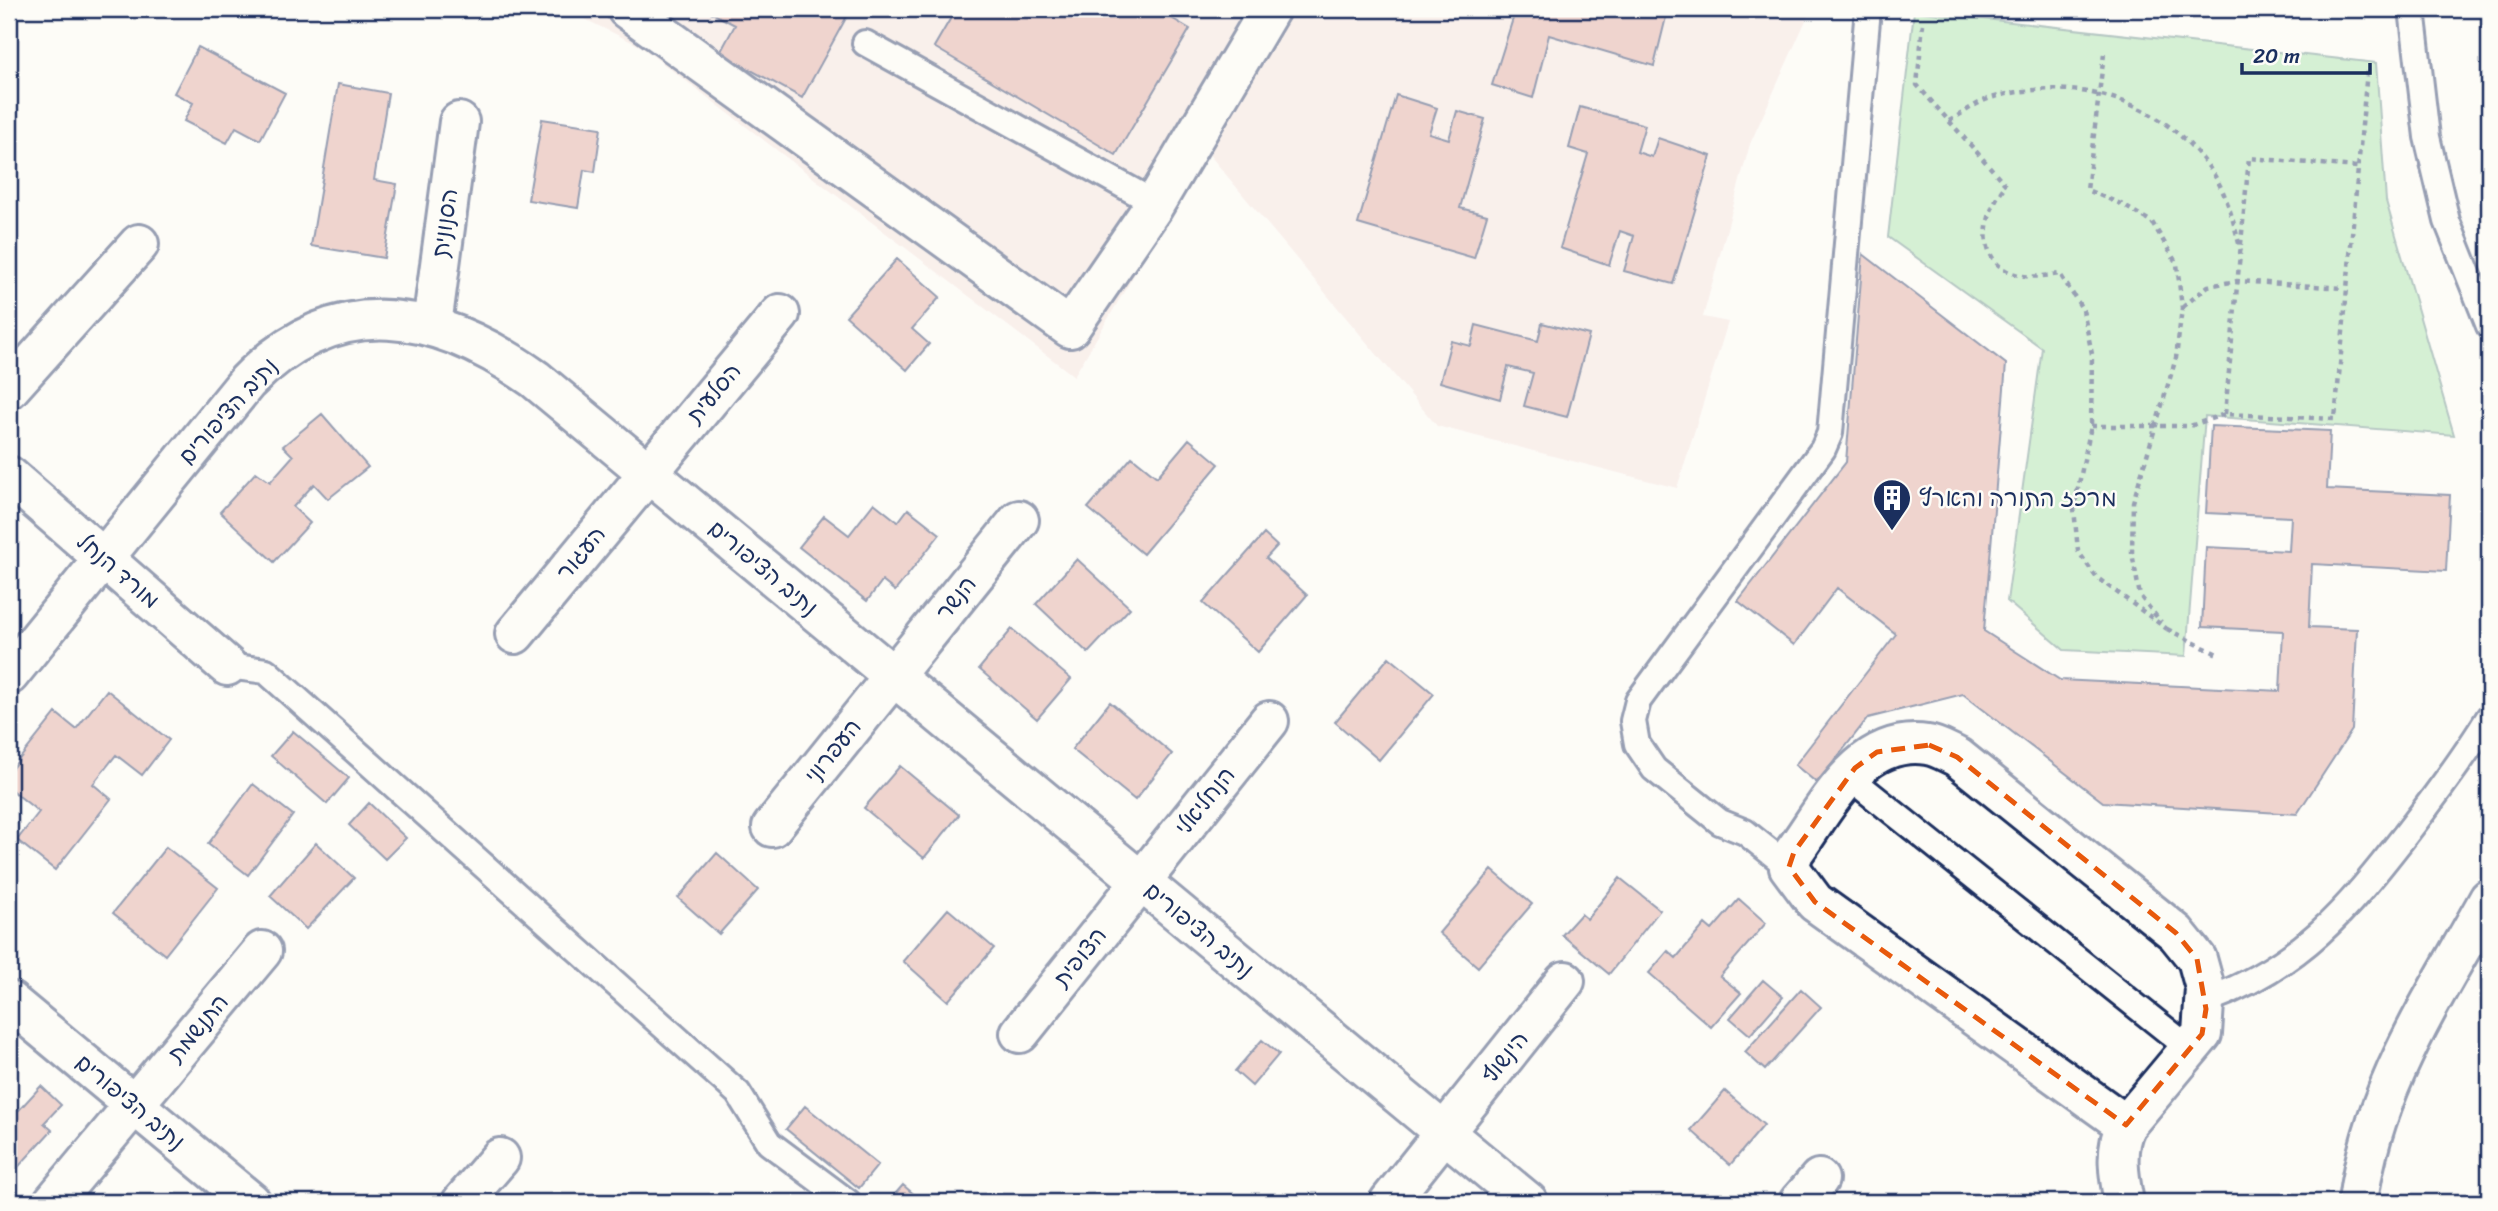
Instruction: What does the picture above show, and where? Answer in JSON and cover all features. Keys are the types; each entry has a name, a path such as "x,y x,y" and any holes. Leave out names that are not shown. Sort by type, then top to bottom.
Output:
{"street":[{"path":"627,9 1070,328 1155,202 1270,9"},
{"name":"הסנונית","path":"432,325 459,122"},
{"path":"9,389 139,244"},
{"name":"הסלעית","path":"648,473 780,314"},
{"name":"נתיב הציפורים","path":"9,675 247,382 287,347 312,334 368,320 399,320 432,325 500,354 535,379 1528,1202"},
{"name":"העגור","path":"514,634 648,473"},
{"name":"מורד הנחל","path":"9,476 227,666"},
{"name":"הנשר","path":"893,676 1019,520"},
{"name":"העפרוני","path":"772,827 893,676"},
{"name":"הנחליאלי","path":"1141,881 1269,721"},
{"path":"2124,1202 2119,1177 2119,1137 2202,1034 2206,1001 2197,959 2176,933 1957,757 1929,745 1905,744 1877,752 1849,777 1794,852 1789,867 1815,902 2126,1125"},
{"name":"הצופית","path":"1020,1033 1141,881"},
{"path":"2358,1202 2372,1133 2396,1066 2489,899"},
{"name":"התנשמת","path":"53,1202 262,951"},
{"name":"הינשוף","path":"1389,1202 1565,981"},
{"name":"נתיב הציפורים","path":"9,1001 251,1202"},
{"path":"462,1202 500,1158"}],"lane":[{"path":"1789,867 1745,832 1720,822 1654,769 1637,744 1633,721 1638,701 1815,460 1830,433 1868,9"},
{"path":"2412,9 2432,161 2447,220 2489,326"},
{"path":"866,43 1155,202"},
{"path":"227,666 266,671 738,1093 769,1143 848,1202"},
{"path":"2206,1001 2261,976 2330,927 2364,888 2462,761 2489,717"},
{"path":"1849,777 2190,1049"}],"path":[{"path":"1923,24 1917,85 2006,185 1998,195 1985,225 1988,244 1996,263 2011,273 2038,277 2060,274 2083,310 2092,354 2091,426 2074,508 2078,551 2096,577 2167,629 2219,655"},
{"path":"2104,54 2087,190 2121,204 2152,222 2177,264 2182,308 2176,358 2133,502 2132,553 2140,596 2167,629"},
{"path":"2091,426 2190,426 2225,414 2335,419 2344,288 2367,71"},
{"path":"1949,121 1989,98 2059,87 2099,92 2142,110 2178,133 2208,166 2226,198 2241,251"},
{"path":"2225,414 2249,158 2357,167"},
{"path":"2182,308 2208,286 2237,281 2344,288"}],"highlighted area":[{"path":"1929,745 1957,757 2176,933 2197,959 2206,1009 2202,1034 2126,1125 1815,902 1789,867 1794,852 1855,768 1877,752"}],"shaded area":[{"path":"564,9 1811,9 1750,144 1703,317 1728,322 1677,488 1437,426 1207,152 1074,376 640,46"}],"green space":[{"path":"1914,11 2376,63 2386,201 2454,435 2205,416 2186,656 2064,650 2007,601 2042,348 1888,237"}],"building":[{"path":"712,9 851,9 802,98 720,53 735,25 710,12"},
{"path":"956,9 1156,9 1190,29 1116,155 934,47"},
{"path":"1516,9 1668,9 1654,66 1549,35 1533,98 1492,85"},
{"path":"198,47 285,93 260,140 236,127 227,143 184,121 193,103 174,93"},
{"path":"338,84 388,93 374,180 397,184 384,258 311,246"},
{"path":"1396,95 1437,108 1429,133 1449,139 1457,111 1485,119 1460,208 1487,215 1474,258 1358,224"},
{"path":"1580,107 1645,125 1637,152 1652,157 1658,138 1711,156 1673,284 1624,271 1634,236 1620,231 1609,265 1560,248 1588,154 1569,148"},
{"path":"542,119 601,128 595,172 584,170 578,208 528,200"},
{"name":"מרכז התורה והארץ","path":"1863,254 2006,364 1984,631 2060,680 2280,691 2283,631 2202,627 2206,547 2289,551 2291,517 2206,513 2211,426 2330,431 2327,489 2450,495 2446,571 2312,564 2309,627 2357,629 2352,730 2297,814 2103,802 1963,694 1868,718 1817,783 1795,765 1896,634 1837,588 1794,645 1738,601 1846,462"},
{"path":"897,259 940,297 912,329 929,344 907,370 846,316"},
{"path":"1542,323 1589,335 1567,417 1524,406 1533,373 1508,367 1500,399 1440,382 1451,341 1471,346 1476,325 1538,341"},
{"path":"322,414 368,467 328,499 314,484 293,507 310,523 274,562 220,512 256,472 270,482 293,456 283,446"},
{"path":"1189,439 1219,464 1143,554 1088,508 1132,457 1157,477"},
{"path":"874,503 898,522 908,509 940,534 895,591 882,581 867,601 799,547 824,516 849,535"},
{"path":"1264,534 1277,546 1266,558 1307,595 1258,652 1203,603"},
{"path":"1077,559 1130,608 1088,653 1036,604"},
{"path":"1012,629 1071,679 1037,719 979,669"},
{"path":"1389,657 1434,694 1379,760 1335,722"},
{"path":"107,690 169,740 142,775 116,755 93,784 111,799 55,870 17,840 39,812 9,788 9,772 56,713 76,729"},
{"path":"1110,702 1172,754 1135,800 1072,749"},
{"path":"293,731 349,778 327,804 271,756"},
{"path":"900,766 959,815 924,858 864,808"},
{"path":"253,784 293,815 248,875 208,844"},
{"path":"369,803 406,838 385,859 349,825"},
{"path":"316,843 354,878 306,929 270,896"},
{"path":"166,847 218,888 165,955 113,913"},
{"path":"717,853 758,890 719,934 678,898"},
{"path":"1492,870 1532,904 1478,967 1439,933"},
{"path":"1620,878 1660,910 1609,974 1562,935 1581,914 1587,919"},
{"path":"1739,899 1766,923 1720,976 1741,993 1711,1027 1649,973 1668,951 1676,958 1705,924 1712,930"},
{"path":"948,909 994,948 948,1001 903,961"},
{"path":"1763,980 1783,997 1750,1035 1730,1018"},
{"path":"1801,989 1821,1007 1765,1070 1745,1052"},
{"path":"1262,1040 1279,1054 1252,1086 1235,1071"},
{"path":"41,1086 61,1105 44,1123 52,1130 9,1177 9,1100 19,1110"},
{"path":"1725,1091 1764,1125 1730,1165 1691,1130"},
{"path":"805,1106 878,1165 859,1188 786,1129"},
{"path":"903,1185 923,1202 888,1202"}],"place":[{"name":"מרכז התורה והארץ","path":"1892,532"}]}
